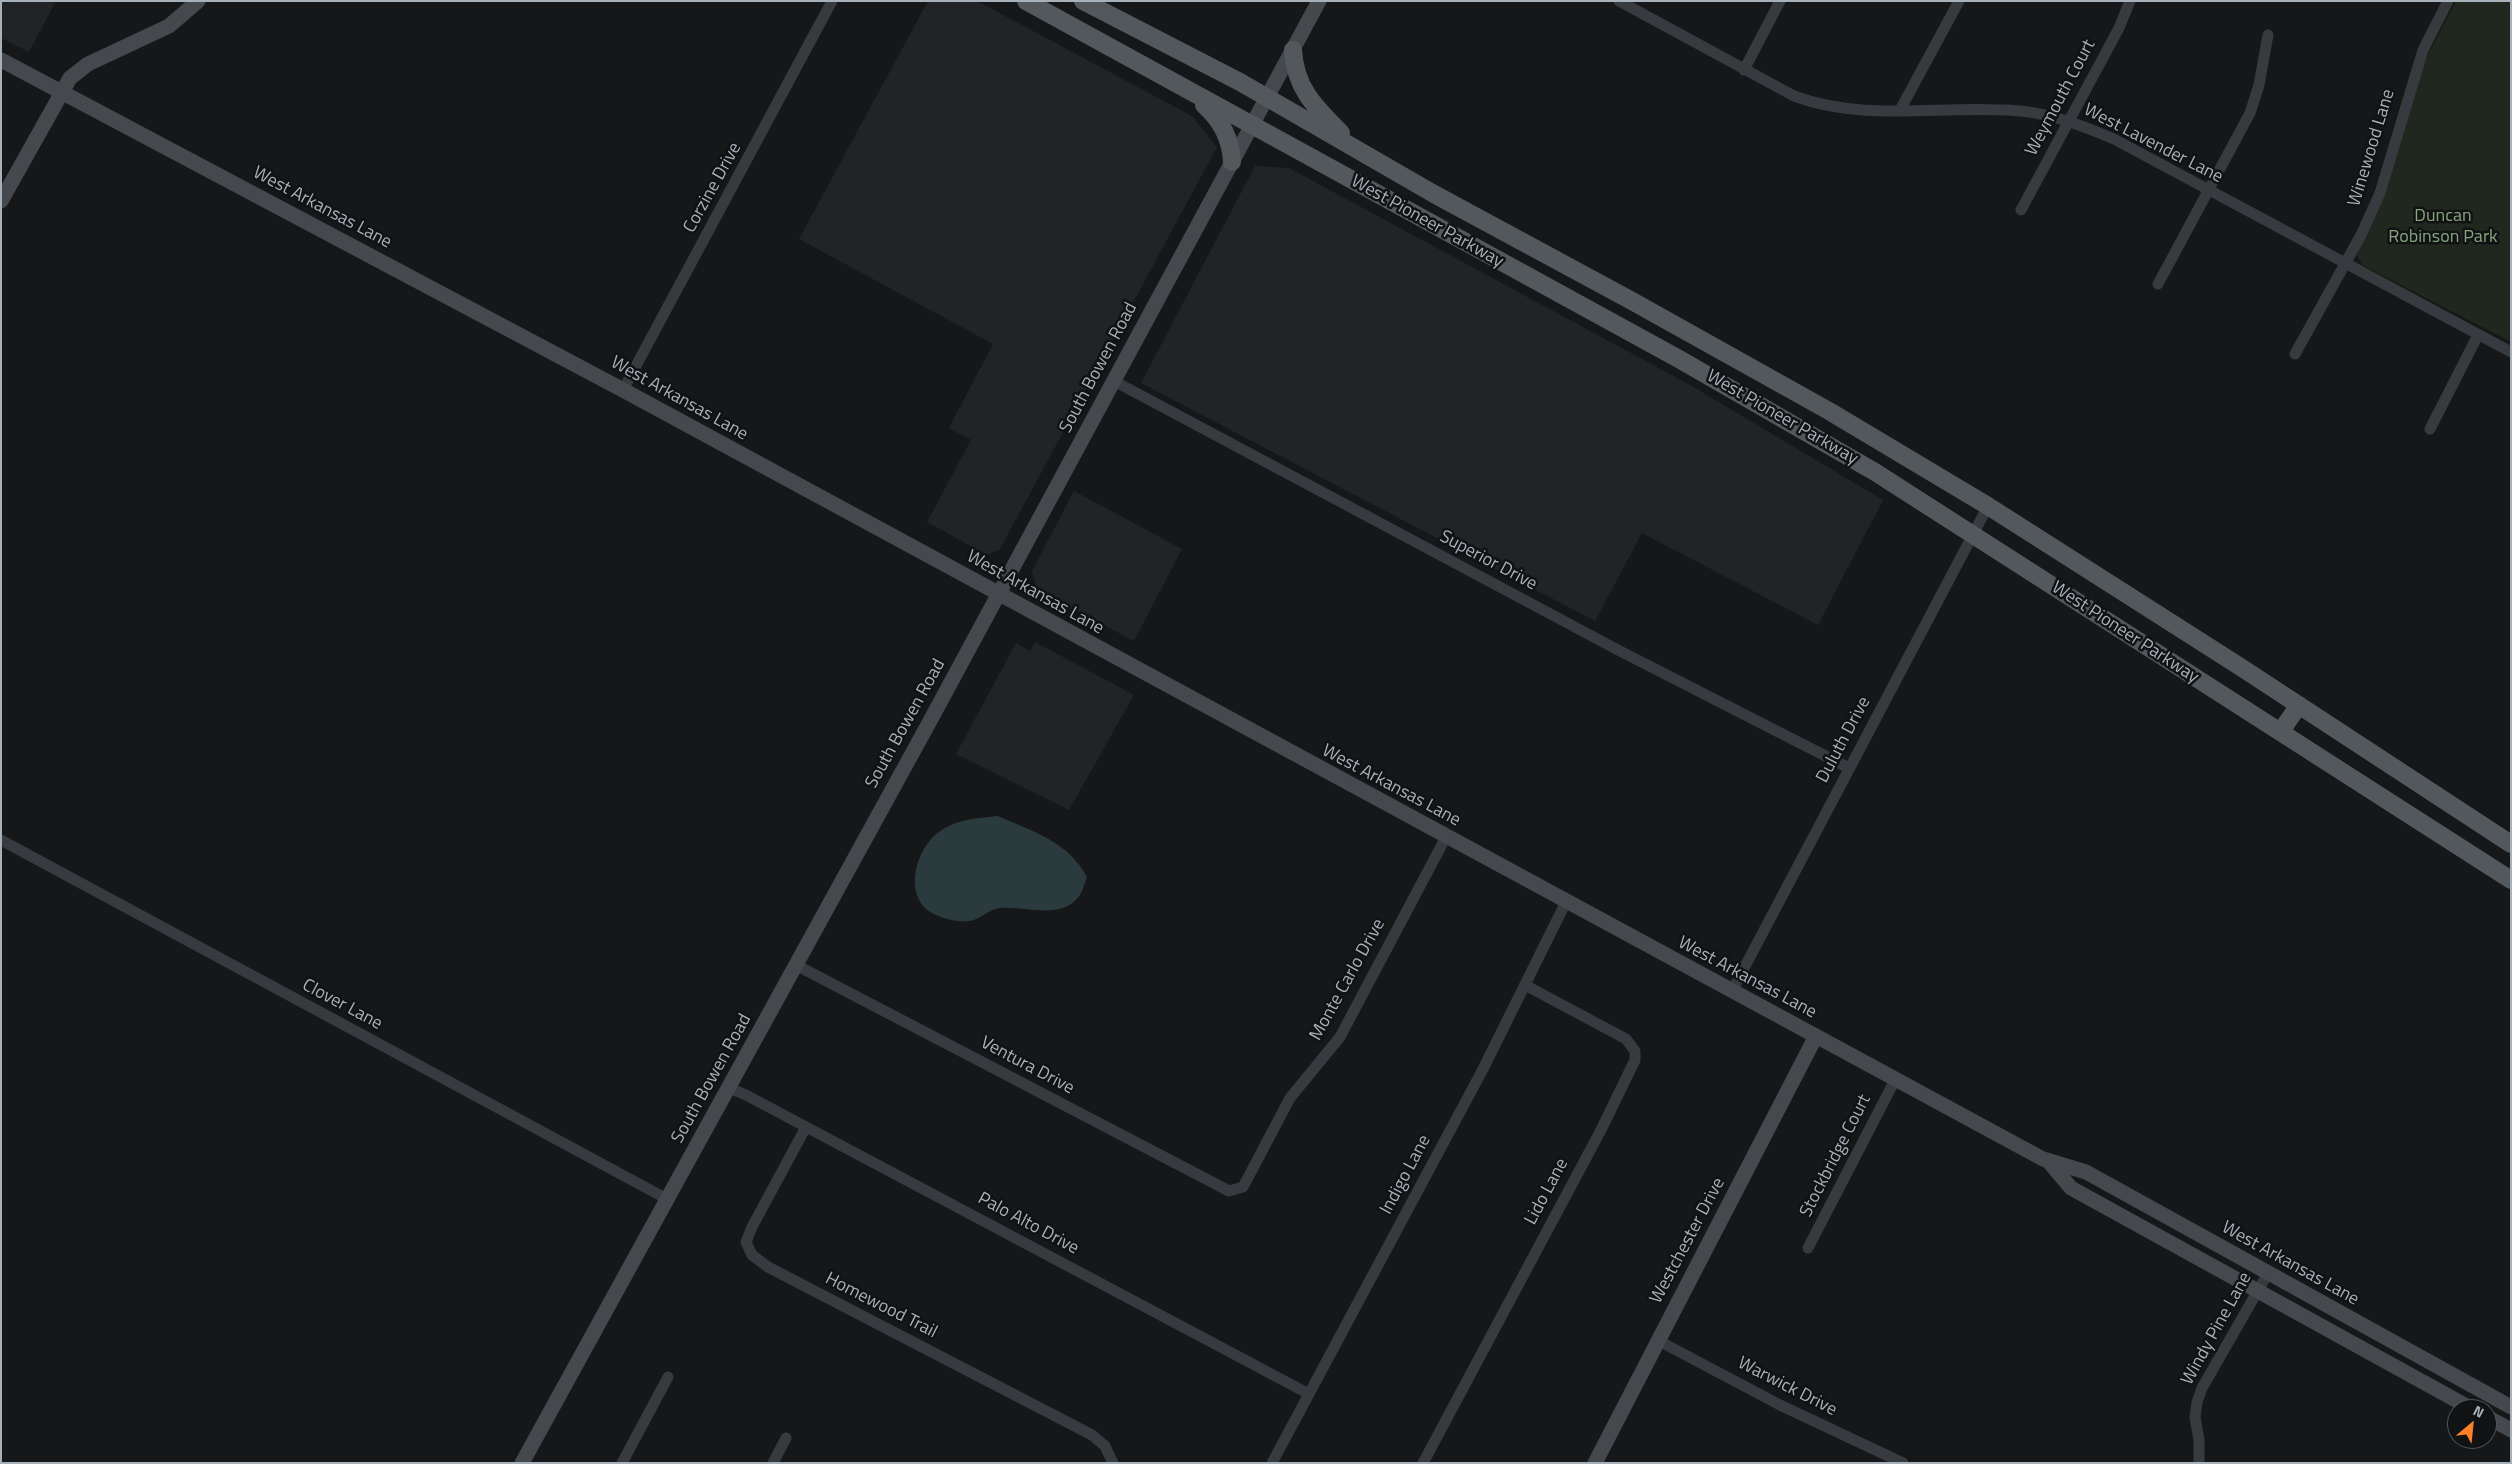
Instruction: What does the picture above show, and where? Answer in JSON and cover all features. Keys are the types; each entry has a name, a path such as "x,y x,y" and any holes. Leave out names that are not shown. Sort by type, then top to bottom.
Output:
{"main road":[{"path":"1,201 61,92 80,69 169,26 198,1"},
{"name":"West Pioneer Parkway","path":"1026,1 1679,359 1875,472 2511,880"},
{"name":"West Pioneer Parkway","path":"1083,1 1267,98 1357,150 1828,411 1988,506 2299,704 2511,844"},
{"name":"South Bowen Road","path":"522,1463 1114,382 1319,1"},
{"path":"1293,50 1297,78 1305,94 1357,150"},
{"name":"West Arkansas Lane","path":"1,60 623,390 2048,1162 2086,1172 2511,1407"},
{"path":"1191,93 1214,114 1229,142 1232,162"},
{"path":"1549,288 1568,266"},
{"path":"2280,731 2299,704"},
{"name":"Westchester Drive","path":"1595,1463 1816,1036"},
{"name":"West Arkansas Lane","path":"2048,1162 2071,1188 2454,1399"},
{"path":"2497,1422 2511,1430"}],"street":[{"name":"Corzine Drive","path":"623,390 832,1"},
{"name":"West Lavender Lane","path":"1619,1 1744,70 1794,96 1814,104 1864,112 1900,110 2018,110 2070,121 2114,139 2511,352"},
{"path":"1744,70 1780,1"},
{"path":"1900,110 1959,1"},
{"name":"Weymouth Court","path":"2021,210 2119,28 2130,1"},
{"name":"Winewood Lane","path":"2295,354 2361,235 2380,193 2422,50 2448,1"},
{"path":"2158,284 2250,113 2259,85 2268,35"},
{"path":"2430,429 2478,334"},
{"name":"Superior Drive","path":"1114,382 1618,650 1848,768"},
{"name":"Duluth Drive","path":"1732,991 1848,768 1988,506"},
{"name":"Monte Carlo Drive","path":"1243,1187 1290,1098 1340,1037 1446,837"},
{"name":"Clover Lane","path":"1,840 667,1199"},
{"name":"Indigo Lane","path":"1272,1463 1477,1079 1566,902"},
{"name":"Ventura Drive","path":"796,965 1213,1184 1229,1191 1243,1187"},
{"name":"Lido Lane","path":"1423,1463 1601,1130 1635,1060 1635,1050 1626,1039 1525,985"},
{"name":"Stockbridge Court","path":"1808,1248 1895,1080"},
{"name":"Palo Alto Drive","path":"729,1088 746,1095 1309,1394"},
{"name":"Homewood Trail","path":"806,1127 752,1226 746,1242 752,1255 768,1267 1092,1435 1104,1446 1113,1463"},
{"name":"Windy Pine Lane","path":"2199,1463 2197,1402 2202,1388 2268,1273"},
{"name":"Warwick Drive","path":"1657,1340 1780,1405 1903,1463"},
{"path":"622,1463 668,1377"},
{"path":"774,1463 786,1438"}],"shaded area":[{"path":"1,1 56,1 29,52 1,38"},
{"path":"928,1 977,1 1192,116 1217,147 1000,549 987,555 927,522 971,440 949,428 993,344 799,239"},
{"path":"1255,166 1289,168 1692,386 1883,500 1818,625 1642,533 1595,621 1141,383"},
{"path":"1074,491 1182,549 1134,641 1037,590 1032,571"},
{"path":"1035,642 1134,695 1069,810 956,754 1016,643 1030,651"},
{"path":"998,816 1049,839 1070,855 1087,877 1080,895 1064,908 1043,910 1000,908 969,921 946,919 926,909 919,900 915,878 917,866 927,844 943,829 956,823"}],"green space":[{"name":"Duncan Robinson Park","path":"2456,1 2511,1 2511,342 2362,265 2357,255 2389,175 2424,62"}]}
